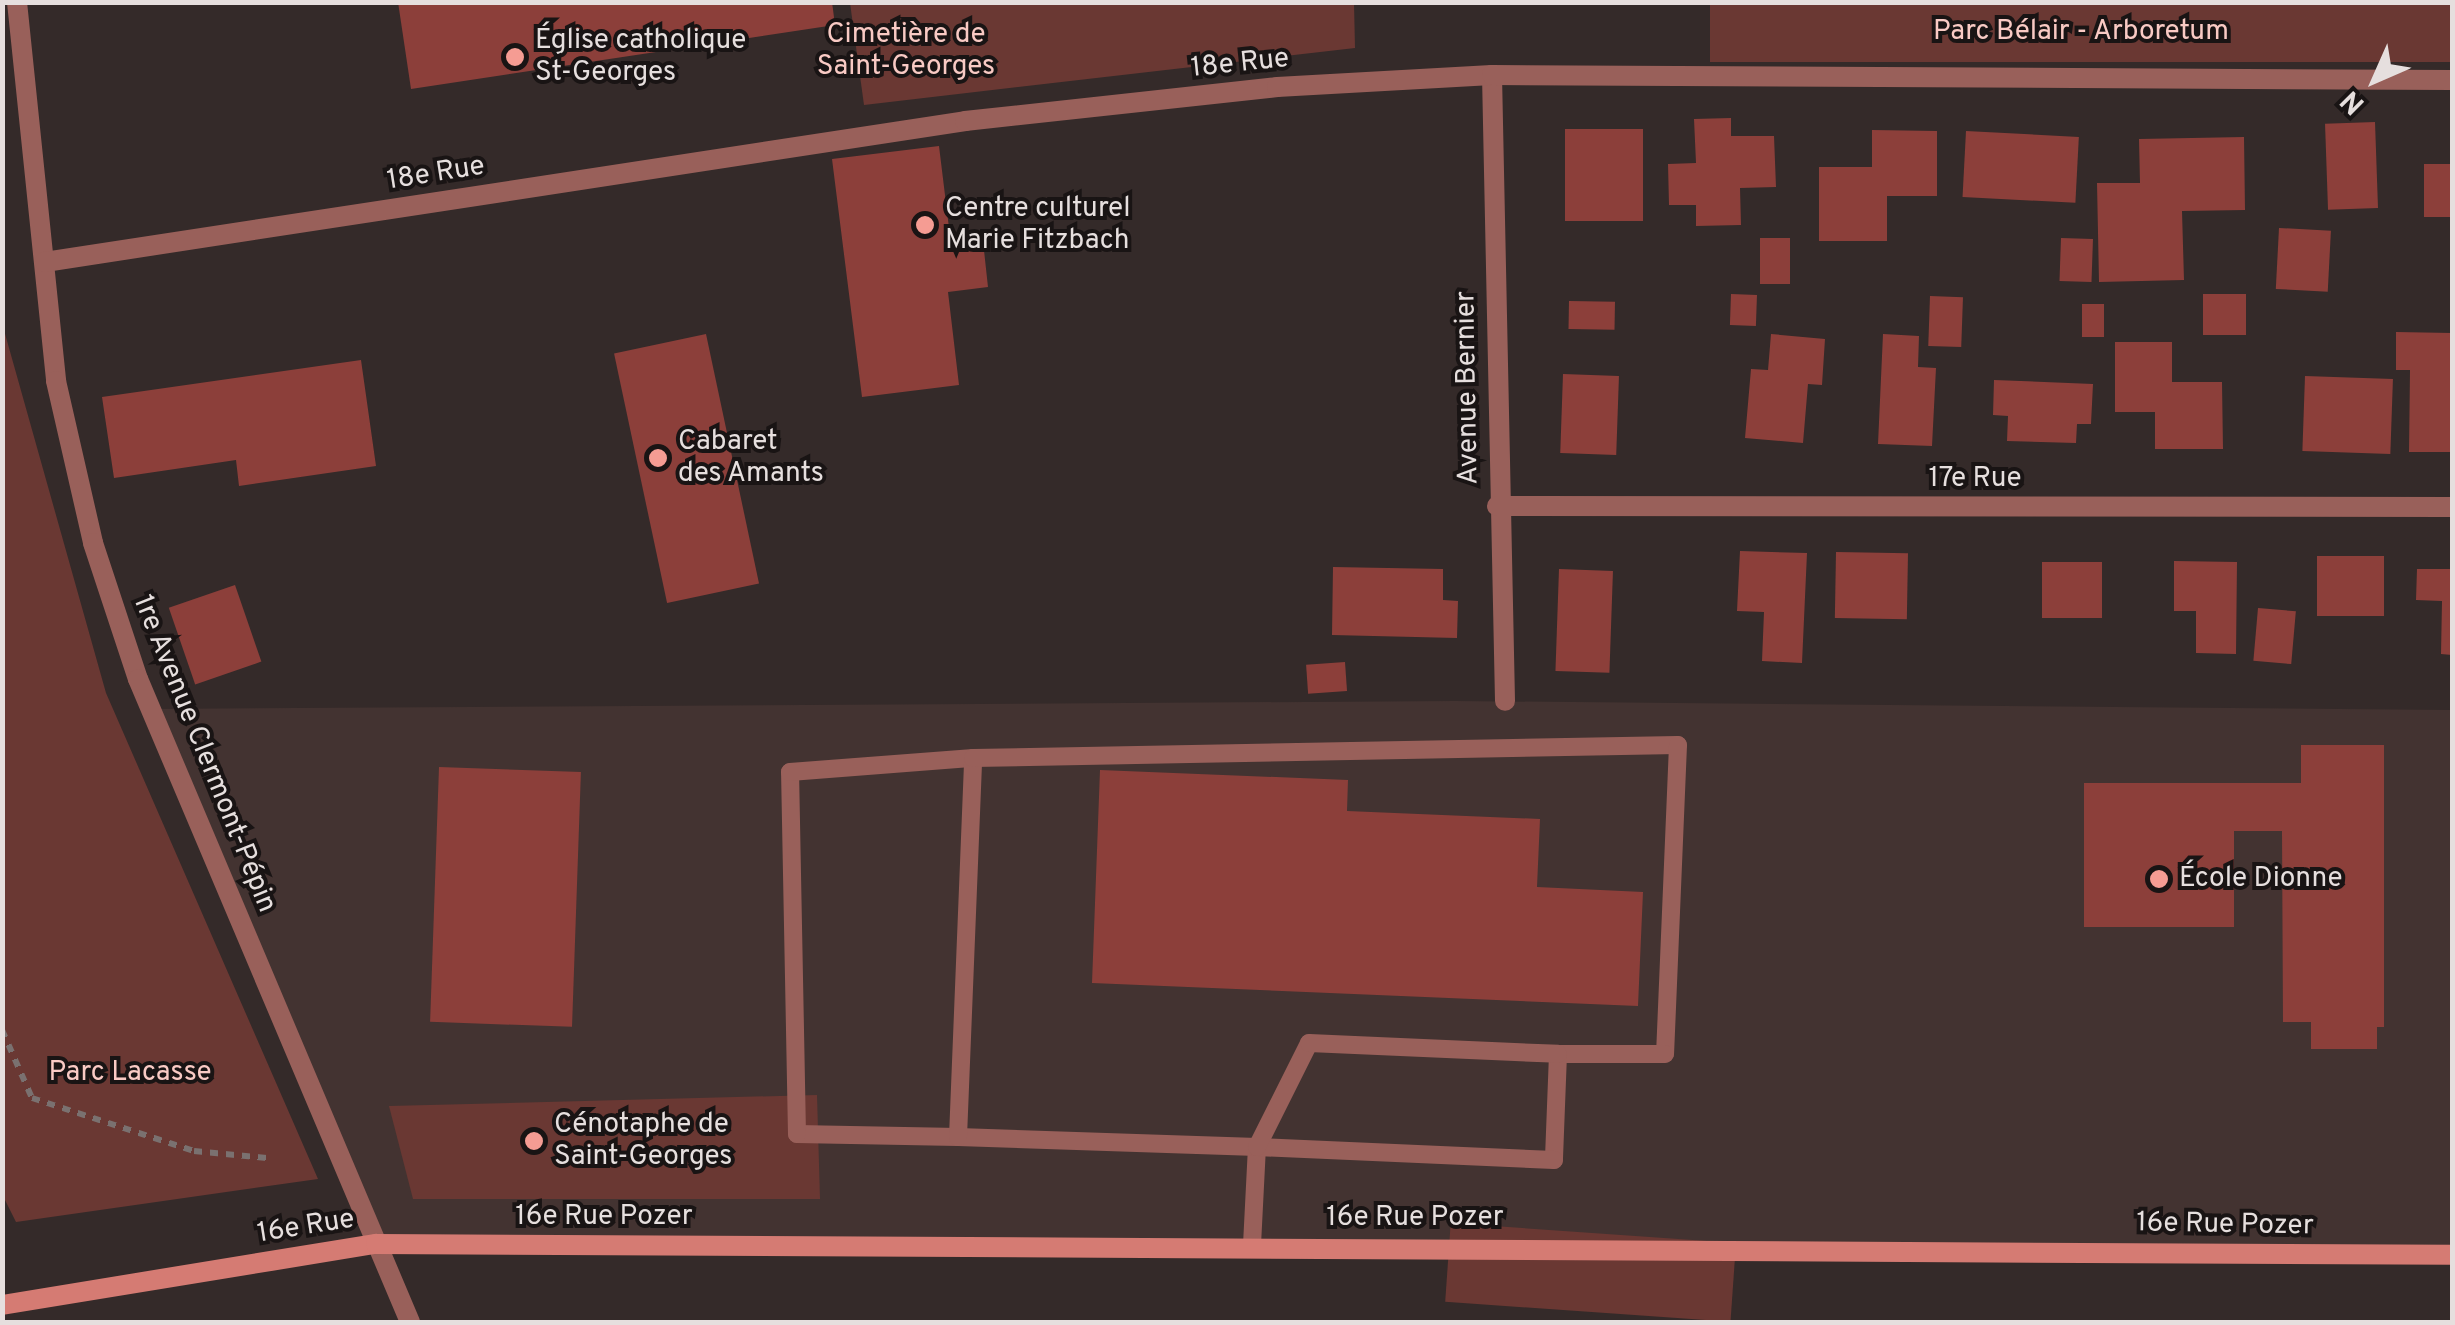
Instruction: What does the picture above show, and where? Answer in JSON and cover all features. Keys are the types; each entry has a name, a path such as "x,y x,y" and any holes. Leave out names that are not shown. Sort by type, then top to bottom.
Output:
{"main road":[{"name":"16e Rue Pozer","path":"376,1244 1252,1245 2452,1254"},
{"name":"16e Rue","path":"2,1304 376,1244"}],"street":[{"name":"1re Avenue Clermont-Pépin","path":"17,2 56,380 93,543 127,645 410,1322"},
{"name":"18e Rue","path":"45,262 965,121 1276,87 1492,75 2452,80"},
{"name":"Avenue Bernier","path":"1492,75 1497,506 1505,701"},
{"name":"17e Rue","path":"1497,506 2452,507"}],"lane":[{"path":"1252,1245 1257,1148 1309,1044 1558,1054 1665,1054 1678,745 974,758 790,772 797,1134 958,1137 1257,1148 1554,1160 1558,1054"},
{"path":"958,1137 974,758"}],"path":[{"path":"2,1030 32,1098 194,1151 266,1158"}],"shaded area":[{"path":"1455,701 2452,710 2452,1255 376,1244 151,709"}],"green space":[{"name":"Cimetière de Saint-Georges","path":"850,3 1354,3 1355,48 864,105"},
{"name":"Parc Bélair - Arboretum","path":"1710,3 2452,3 2452,62 1710,62"},
{"name":"Parc Lacasse","path":"2,323 106,693 318,1179 16,1222 3,1196"},
{"path":"817,1095 820,1199 413,1199 389,1106"},
{"path":"1451,1223 1736,1243 1730,1322 1445,1302"}],"building":[{"name":"Église catholique St-Georges","path":"398,2 832,2 835,25 411,89"},
{"path":"1731,118 1731,136 1774,136 1776,187 1740,188 1741,225 1696,226 1696,205 1669,205 1668,164 1696,163 1694,119"},
{"path":"2375,122 2378,208 2328,210 2325,124"},
{"path":"1565,129 1643,129 1643,221 1565,221"},
{"path":"1872,130 1937,131 1937,196 1887,196 1887,241 1819,241 1819,167 1872,167"},
{"path":"1966,131 2079,137 2075,203 1963,197"},
{"path":"2244,137 2245,210 2182,211 2184,280 2099,282 2097,183 2140,183 2139,139"},
{"path":"939,146 950,236 982,232 988,287 948,292 959,385 862,397 832,159"},
{"path":"2424,164 2452,164 2452,217 2424,217"},
{"path":"2279,228 2331,231 2328,292 2276,289"},
{"path":"1760,238 1790,238 1790,284 1760,284"},
{"path":"2061,238 2093,239 2091,282 2059,281"},
{"path":"1731,294 1757,295 1756,326 1730,325"},
{"path":"2203,294 2246,294 2246,335 2203,335"},
{"path":"1930,296 1963,297 1961,347 1928,346"},
{"path":"1569,301 1615,302 1615,330 1569,329"},
{"path":"2082,304 2104,304 2104,337 2082,337"},
{"path":"2396,332 2452,333 2452,452 2409,452 2410,370 2396,370"},
{"path":"706,334 759,583 667,603 614,354"},
{"path":"1771,334 1825,339 1822,385 1808,384 1803,443 1745,438 1751,369 1768,370"},
{"path":"1883,334 1919,336 1918,367 1936,368 1932,446 1878,444"},
{"path":"2115,342 2172,342 2172,382 2222,382 2223,449 2155,449 2155,412 2115,412"},
{"path":"361,360 376,466 239,486 236,460 114,478 102,397"},
{"path":"1563,374 1619,376 1616,455 1560,453"},
{"path":"2305,376 2393,379 2390,454 2302,451"},
{"path":"1994,380 2093,384 2091,424 2077,424 2076,443 2007,441 2008,416 1993,415"},
{"path":"1740,551 1807,553 1802,663 1762,661 1764,612 1737,611"},
{"path":"1836,552 1908,553 1907,619 1835,618"},
{"path":"2317,556 2384,556 2384,616 2317,616"},
{"path":"2174,561 2237,562 2236,654 2196,653 2196,611 2174,611"},
{"path":"2042,562 2102,562 2102,618 2042,618"},
{"path":"1333,567 1443,569 1443,600 1458,601 1457,638 1332,635"},
{"path":"1559,569 1613,571 1609,673 1555,671"},
{"path":"2417,569 2452,569 2452,655 2441,654 2442,601 2416,600"},
{"path":"235,585 261,662 195,684 169,608"},
{"path":"2258,608 2296,611 2291,664 2253,661"},
{"path":"1345,662 1347,691 1308,694 1306,665"},
{"name":"École Dionne","path":"2301,745 2384,745 2384,1027 2377,1027 2377,1049 2311,1049 2311,1022 2283,1022 2282,831 2234,831 2234,927 2084,927 2084,783 2301,783"},
{"path":"439,767 581,772 572,1027 430,1022"},
{"path":"1100,770 1348,780 1347,811 1540,819 1537,887 1643,892 1638,1006 1092,983"}],"place":[{"name":"Église catholique St-Georges","path":"515,57"},
{"name":"Centre culturel Marie Fitzbach","path":"925,225"},
{"name":"Cabaret des Amants","path":"658,458"},
{"name":"École Dionne","path":"2159,879"},
{"name":"Cénotaphe de Saint-Georges","path":"534,1141"}]}
